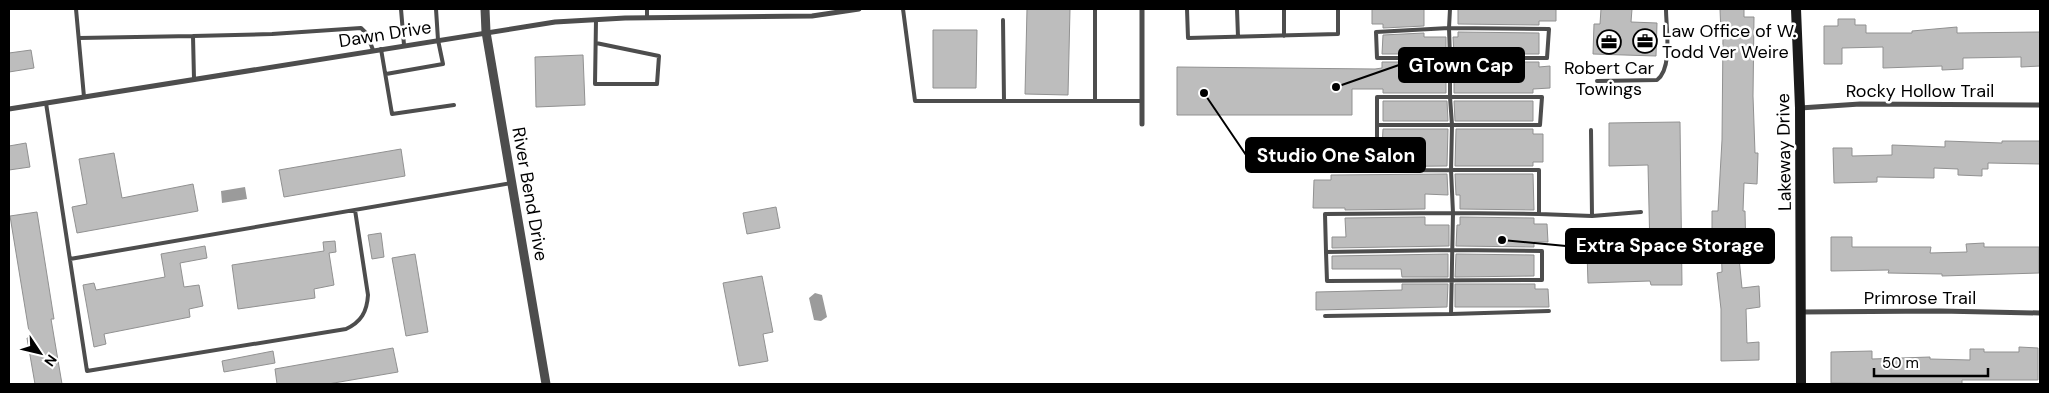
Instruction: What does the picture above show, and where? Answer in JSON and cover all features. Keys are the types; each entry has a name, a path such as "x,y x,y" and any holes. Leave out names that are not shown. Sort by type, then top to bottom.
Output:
{"main road":[{"name":"Lakeway Drive","path":"1796,9 1800,108 1801,384"}],"street":[{"name":"River Bend Drive","path":"485,9 486,32 546,384"},
{"name":"Dawn Drive","path":"9,109 555,22 647,18 812,16 858,9"},
{"path":"1142,9 1142,124"},
{"name":"Rocky Hollow Trail","path":"1800,108 1860,104 2040,105"},
{"name":"Primrose Trail","path":"1801,312 2040,312"}],"lane":[{"path":"76,9 84,97"},
{"path":"401,9 404,46"},
{"path":"386,74 443,64 438,40 436,9"},
{"path":"647,18 648,9"},
{"path":"903,9 915,100 1142,101"},
{"path":"1095,9 1095,101"},
{"path":"1187,9 1188,38 1338,34 1338,9"},
{"path":"1237,9 1238,37"},
{"path":"1284,9 1284,36"},
{"path":"1450,9 1453,213 1451,314"},
{"path":"1597,81 1657,80 1662,76 1666,65 1666,9"},
{"path":"596,20 595,84 657,84 659,56 596,43"},
{"path":"1003,20 1004,101"},
{"path":"79,38 281,34 361,28 367,34 373,50"},
{"path":"1449,28 1549,29 1547,58 1377,58 1376,32 1449,28"},
{"path":"193,36 194,79"},
{"path":"381,49 392,114 454,105"},
{"path":"1376,125 1540,125 1542,97 1377,97 1376,125 1378,138 1321,143 1322,171 1539,170 1539,214"},
{"path":"46,103 87,371 346,329 360,320 367,305 368,295 355,210"},
{"path":"1591,130 1592,216"},
{"path":"70,259 512,183"},
{"path":"1326,252 1542,251 1542,280 1327,281 1326,252 1325,214 1453,213 1592,216 1641,212"},
{"path":"1325,316 1549,311"}],"shaded area":[{"path":"245,187 247,199 222,203 221,191"},
{"path":"815,293 822,295 827,317 821,321 814,320 809,298"}],"building":[{"path":"1027,9 1070,9 1068,95 1025,94"},
{"path":"1372,9 1424,9 1424,26 1383,28 1383,24 1372,24"},
{"path":"1458,9 1556,9 1556,21 1539,21 1539,25 1458,24"},
{"path":"1601,9 1632,9 1631,22 1657,23 1656,56 1593,54 1594,24 1600,24"},
{"path":"1720,9 1744,9 1744,17 1754,17 1753,96 1755,153 1758,153 1757,184 1744,183 1743,211 1745,211 1746,257 1739,258 1742,288 1759,286 1760,307 1746,309 1747,343 1759,342 1759,360 1721,361 1721,309 1717,273 1722,272 1721,235 1712,235 1712,211 1718,211 1722,140 1723,34 1721,34"},
{"path":"1838,19 1855,19 1855,25 1866,25 1866,33 1912,33 1912,31 1957,27 1957,33 2040,32 2040,66 2021,67 2021,57 1963,58 1963,69 1942,70 1942,66 1883,68 1883,47 1842,48 1842,64 1824,64 1824,26 1838,26"},
{"path":"933,30 977,30 976,88 933,88"},
{"path":"1458,32 1539,33 1539,54 1454,54 1453,37 1458,37"},
{"path":"1424,33 1424,37 1446,37 1446,54 1382,54 1383,35"},
{"path":"31,50 34,68 9,72 9,53"},
{"path":"583,55 585,105 536,107 535,57"},
{"path":"1382,62 1446,62 1446,93 1383,93 1383,89 1352,89 1352,115 1177,115 1177,67 1375,69 1382,68"},
{"path":"1454,62 1539,62 1539,67 1550,66 1550,88 1533,89 1533,93 1454,93"},
{"path":"1383,101 1447,101 1448,121 1383,121"},
{"path":"1454,101 1533,101 1533,121 1455,121"},
{"path":"1680,122 1682,285 1651,285 1650,281 1588,283 1587,253 1650,251 1648,165 1609,166 1609,123"},
{"path":"1383,129 1448,129 1447,166 1331,167 1331,148 1382,148"},
{"path":"1456,129 1533,129 1533,134 1543,134 1543,162 1533,162 1533,166 1455,166"},
{"path":"1945,141 2002,143 2002,141 2040,141 2040,164 1988,163 1988,169 1982,169 1982,176 1958,175 1958,169 1934,168 1934,178 1877,177 1877,182 1834,183 1833,148 1852,148 1852,156 1892,155 1892,145 1945,147"},
{"path":"26,143 30,167 9,170 9,146"},
{"path":"401,149 405,176 284,197 279,170"},
{"path":"114,153 122,198 193,184 198,211 77,233 72,207 87,204 79,159"},
{"path":"1447,174 1448,195 1425,194 1425,209 1345,210 1345,208 1313,208 1314,180 1331,180 1331,175"},
{"path":"1455,174 1533,174 1534,210 1460,209 1460,195 1456,195"},
{"path":"776,207 780,228 747,234 743,213"},
{"path":"37,212 54,319 51,319 62,384 35,384 27,338 30,338 10,216"},
{"path":"1425,217 1425,225 1449,225 1449,246 1332,248 1332,237 1346,237 1345,218"},
{"path":"1460,217 1534,218 1534,224 1547,224 1548,242 1534,242 1534,247 1456,246 1457,225 1460,225"},
{"path":"381,233 384,257 372,259 368,235"},
{"path":"1831,237 1852,237 1852,247 1931,247 1930,253 1967,252 1966,244 1984,243 1984,247 2039,247 2039,273 1942,276 1942,274 1888,273 1889,270 1831,271"},
{"path":"335,241 336,252 329,253 334,285 314,289 315,298 238,309 232,265 324,251 323,242"},
{"path":"205,246 207,258 180,263 184,287 199,285 203,306 189,309 190,317 104,334 106,344 94,347 83,285 94,283 96,290 165,277 161,254"},
{"path":"415,254 428,332 406,336 392,258"},
{"path":"1448,254 1448,277 1402,277 1401,269 1332,269 1332,256"},
{"path":"1456,254 1534,255 1534,276 1455,277"},
{"path":"762,276 773,332 763,334 768,361 739,366 723,283"},
{"path":"1402,284 1448,284 1447,307 1316,310 1316,292 1402,290"},
{"path":"1455,284 1535,284 1535,289 1548,289 1549,307 1455,307"},
{"path":"2019,347 2038,348 2038,380 1962,380 1962,384 1831,383 1831,352 1872,351 1872,359 1930,357 1930,359 1970,360 1970,349 1984,349 1984,352 2019,352"},
{"path":"393,348 398,372 328,384 277,384 275,369"},
{"path":"273,351 275,363 224,372 222,361"}],"place":[{"name":"Law Office of W. Todd Ver Weire","path":"1645,41"},
{"name":"Robert Car Towings","path":"1609,42"},
{"name":"GTown Cap","path":"1336,87"},
{"name":"Studio One Salon","path":"1204,93"},
{"name":"Extra Space Storage","path":"1502,240"}]}
